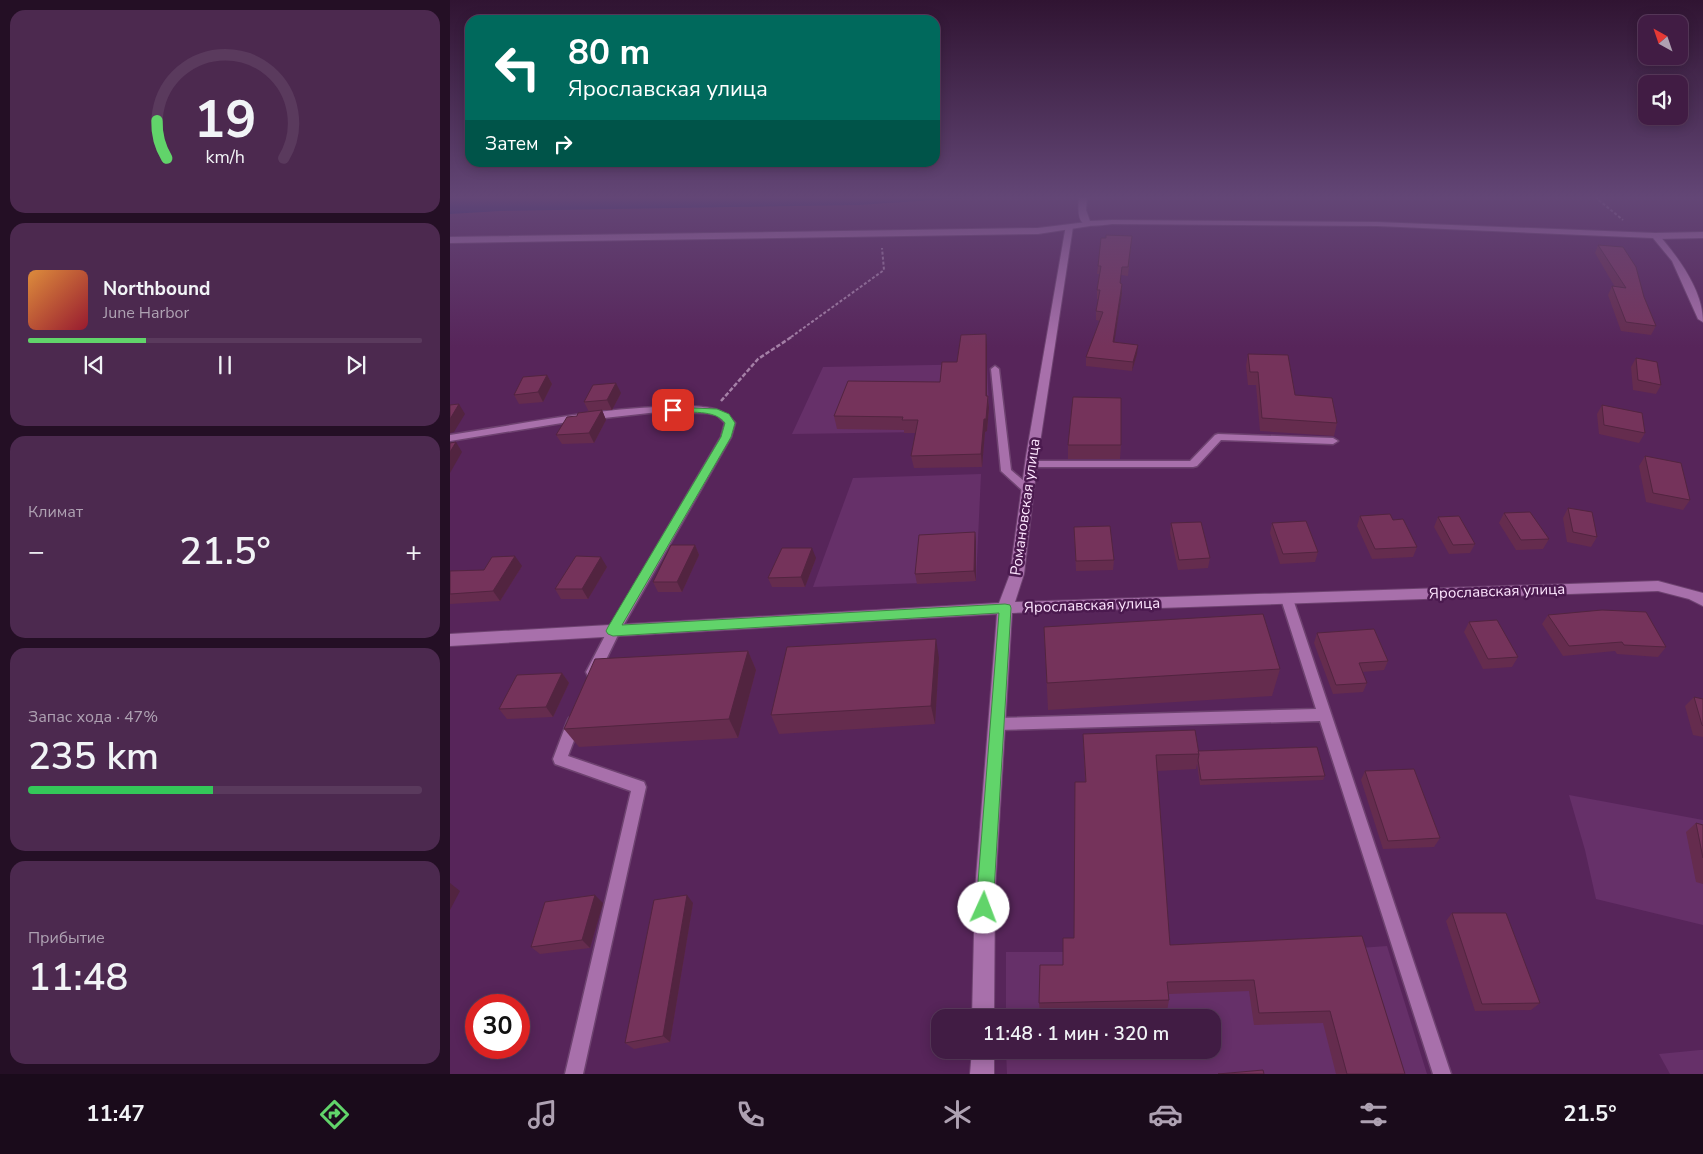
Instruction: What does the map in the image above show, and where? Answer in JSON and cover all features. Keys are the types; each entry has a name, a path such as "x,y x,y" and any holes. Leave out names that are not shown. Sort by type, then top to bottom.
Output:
{"street":[{"name":"Романовская улица","path":"983,1009 985,890 1005,608 1017,574 1031,460 1066,247"},
{"path":"1664,247 1676,260 1703,319"},
{"name":"Ярославская улица","path":"450,640 1005,608 1658,586 1692,595 1703,600"},
{"path":"982,1074 983,1059"}],"lane":[{"path":"996,369 1006,471 1027,489"},
{"path":"450,438 613,414 690,409 712,411 725,416 730,423 726,437 613,631 596,663 586,690"},
{"path":"1031,460 1192,464 1218,437 1333,441"},
{"path":"1287,599 1442,1074"},
{"path":"574,1074 640,787 560,759 580,707"},
{"path":"997,724 1325,715"}],"path":[{"path":"712,411 758,359 827,313 884,270 882,247"}],"shaded area":[{"path":"987,364 989,408 987,431 792,434 823,367"},
{"path":"981,474 976,581 813,587 853,478"},
{"path":"1569,795 1703,820 1703,925 1596,899 1585,850"},
{"path":"1387,946 1427,1074 1007,1074 1006,1059 1221,1059 1221,1009 1006,1009 1006,952 1304,952"},
{"path":"1703,1050 1703,1074 1670,1074 1659,1054"}],"building":[{"path":"1100,247 1131,247 1128,267 1122,267 1120,283 1122,284 1113,342 1138,345 1133,362 1086,357 1103,312 1096,311 1100,290 1097,290 1101,266 1098,266"},
{"path":"1599,247 1623,247 1636,267 1644,297 1656,326 1626,322 1612,286 1626,288"},
{"path":"986,334 986,396 988,396 981,454 911,456 918,420 902,420 903,417 834,416 848,381 940,382 942,362 957,362 961,335"},
{"path":"1248,354 1288,355 1295,395 1332,398 1337,423 1262,418 1258,372 1250,372"},
{"path":"1636,358 1657,362 1661,385 1638,380"},
{"path":"547,375 538,392 514,395 523,377"},
{"path":"616,383 607,400 584,402 593,385"},
{"path":"1073,397 1121,398 1121,445 1068,445"},
{"path":"459,404 450,419 450,405"},
{"path":"1602,405 1642,413 1645,433 1604,425"},
{"path":"602,410 589,433 556,435 567,417 577,416 578,413"},
{"path":"456,442 450,452 450,443"},
{"path":"1645,456 1681,463 1690,500 1653,493"},
{"path":"1568,508 1592,512 1597,537 1573,532"},
{"path":"1530,512 1549,539 1521,540 1504,513"},
{"path":"1390,514 1393,520 1403,519 1417,547 1375,549 1360,516"},
{"path":"1459,516 1475,544 1453,545 1438,517"},
{"path":"1306,521 1318,552 1283,554 1272,523"},
{"path":"1201,522 1210,558 1179,560 1171,523"},
{"path":"1110,526 1114,560 1076,561 1074,527"},
{"path":"975,532 974,571 915,574 919,535"},
{"path":"671,545 695,545 677,582 653,582"},
{"path":"782,548 812,548 801,577 768,578"},
{"path":"515,556 493,591 450,594 450,571 484,570 492,557"},
{"path":"576,556 601,557 582,589 555,589"},
{"path":"1602,610 1646,612 1666,647 1624,645 1622,642 1569,646 1548,615"},
{"path":"1263,614 1280,669 1047,683 1044,627"},
{"path":"1497,620 1518,657 1488,659 1469,622"},
{"path":"1374,629 1388,661 1359,663 1367,683 1336,685 1317,633"},
{"path":"936,639 931,706 771,715 787,647"},
{"path":"748,651 729,719 564,729 595,659"},
{"path":"562,673 546,707 499,709 517,675"},
{"path":"1694,697 1703,699 1703,726 1702,725"},
{"path":"1195,730 1199,754 1156,755 1170,945 1362,936 1405,1074 1347,1074 1330,1011 1259,1013 1254,980 1167,982 1169,1000 1039,1003 1040,965 1063,965 1063,938 1074,938 1075,782 1086,782 1083,734"},
{"path":"1317,747 1325,776 1201,780 1198,751"},
{"path":"1414,769 1440,838 1388,841 1365,771"},
{"path":"1696,823 1703,825 1703,858"},
{"path":"595,895 582,940 531,947 545,902"},
{"path":"687,895 663,1036 625,1043 654,900"},
{"path":"1452,913 1506,913 1540,1003 1482,1004"},
{"path":"1263,1070 1264,1074 1218,1074"}],"route":[{"path":"673,410 690,409 717,412 725,416 730,423 726,437 613,631 1005,608 984,908"}]}
